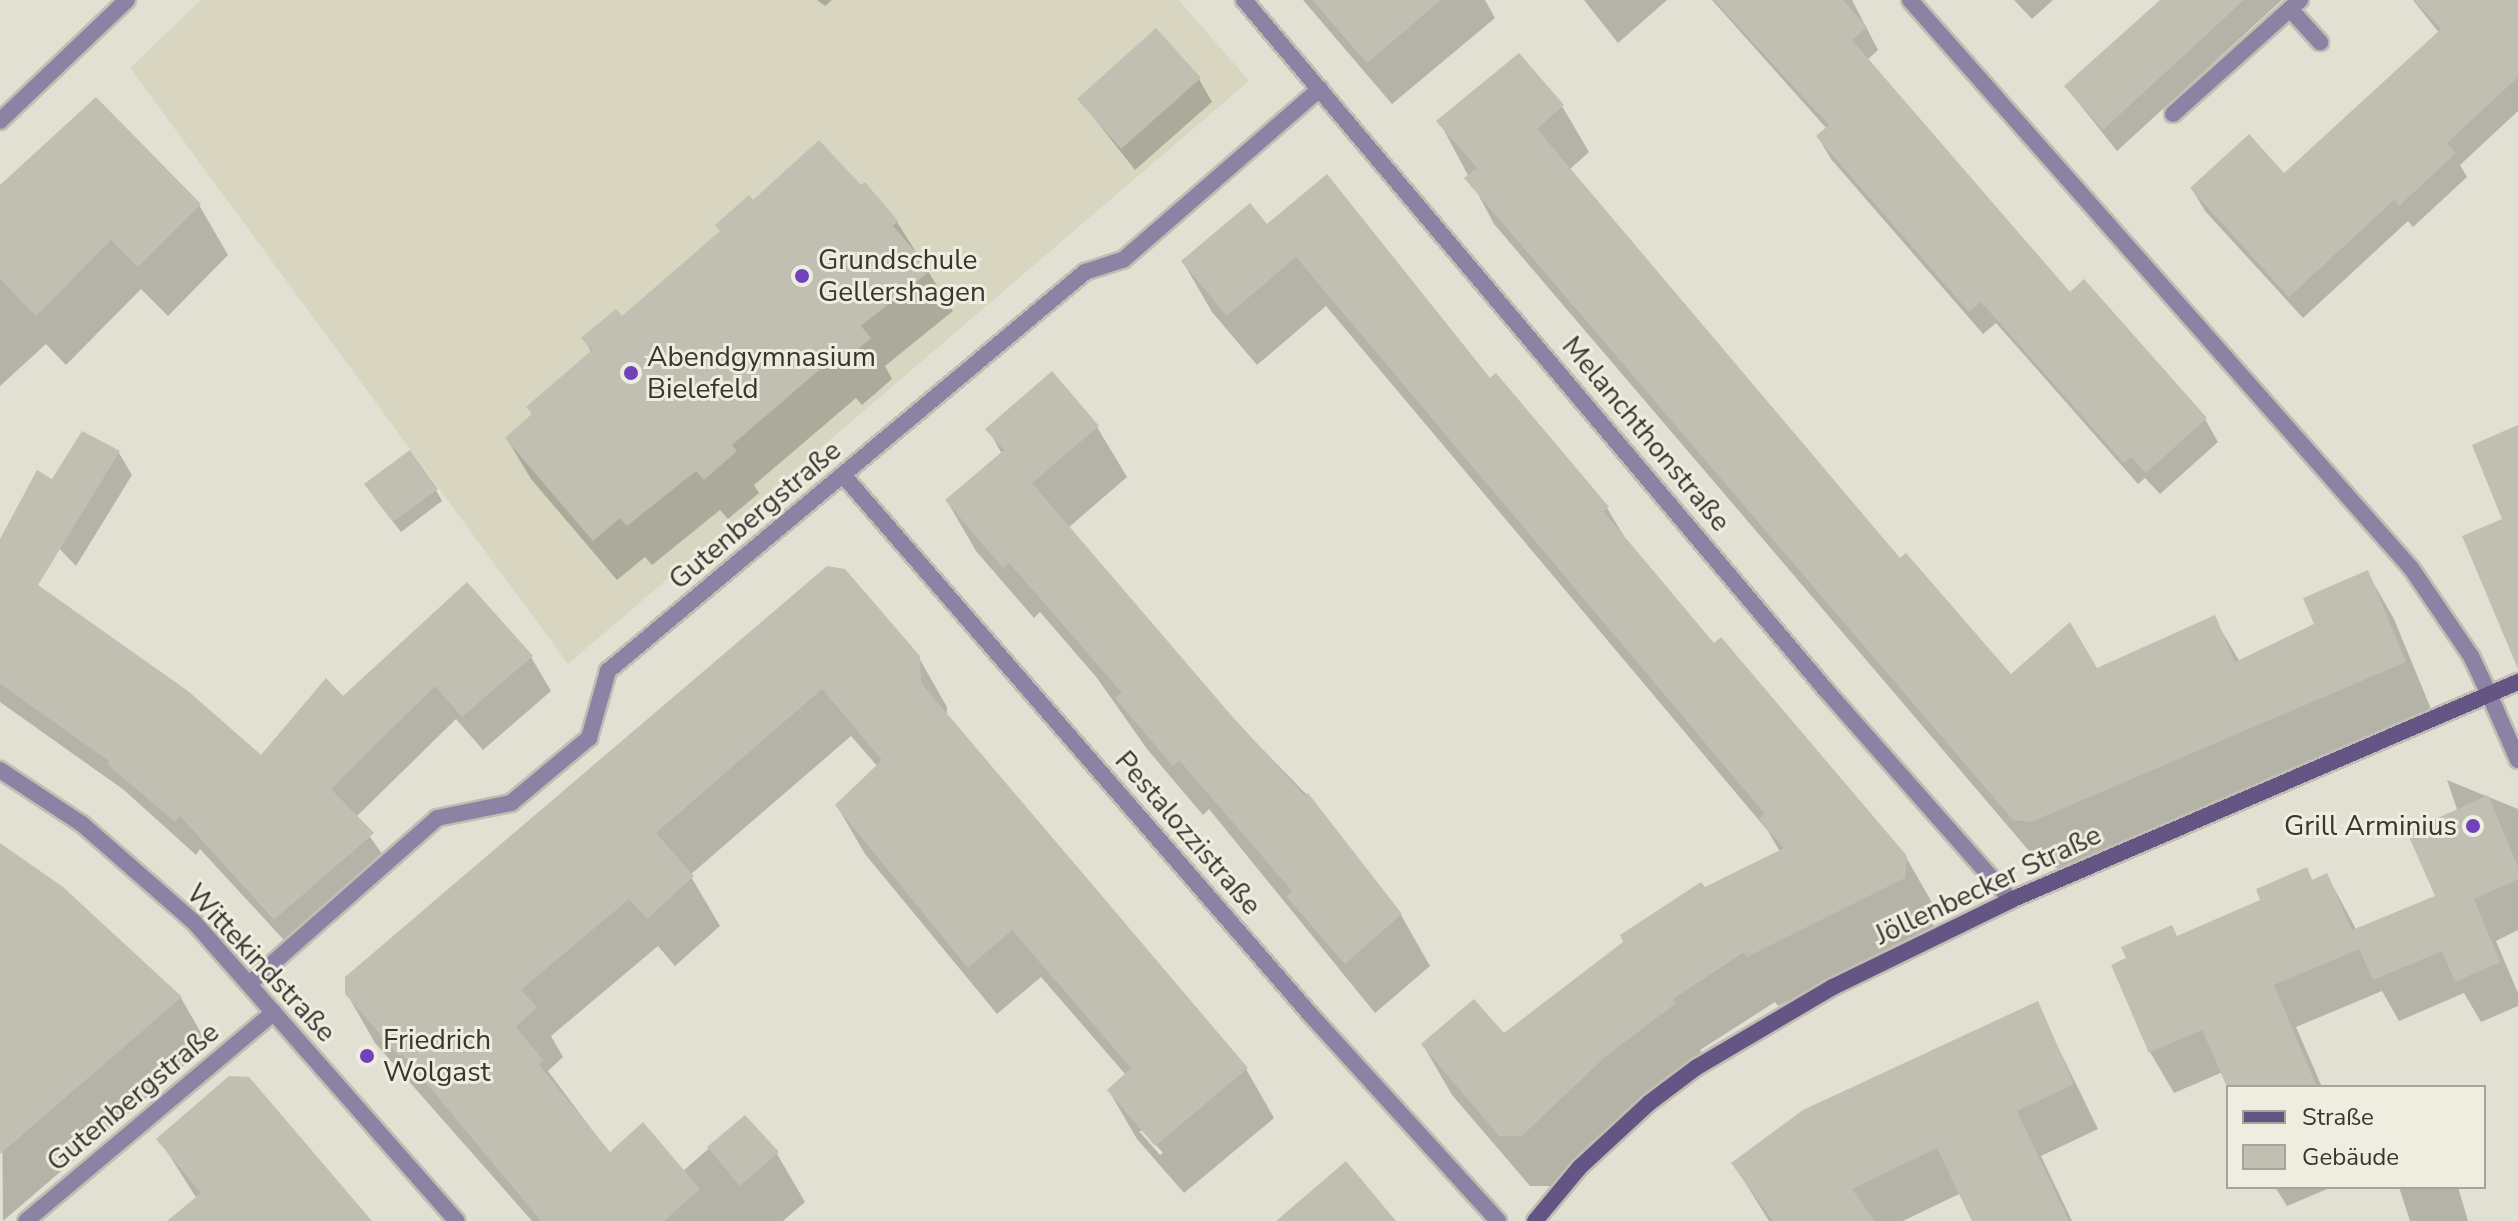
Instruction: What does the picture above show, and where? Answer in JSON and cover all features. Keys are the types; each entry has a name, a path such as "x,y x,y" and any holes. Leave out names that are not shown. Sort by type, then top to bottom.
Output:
{"main road":[{"name":"Jöllenbecker Straße","path":"1535,1221 1580,1167 1697,1067 1833,987 2011,900 2518,682"}],"street":[{"path":"0,121 127,0"},
{"name":"Melanchthonstraße","path":"1244,0 1825,689 2011,900"},
{"path":"1910,0 2411,568 2465,645 2518,760"},
{"path":"2173,114 2295,4 2320,42"},
{"name":"Gutenbergstraße","path":"249,984 437,818 511,803 589,738 608,671 1085,272 1123,260 1320,89"},
{"name":"Pestalozzistraße","path":"843,475 1309,1013 1498,1221"},
{"name":"Wittekindstraße","path":"0,770 82,824 194,922 457,1221"},
{"name":"Gutenbergstraße","path":"26,1221 274,1012"}],"shaded area":[{"name":"Abendgymnasium Bielefeld","path":"201,0 1179,0 1249,81 568,664 130,68"}],"building":[{"path":"1312,0 1441,0 1367,63"},
{"path":"1714,0 1843,0 1867,27 1852,40 2070,292 2084,279 2207,418 2146,473 2131,457 2124,463 1981,302 1969,312 1816,136 1829,125"},
{"path":"2160,0 2244,0 2103,130 2064,86"},
{"path":"2414,0 2518,0 2518,77 2447,143 2456,153 2399,206 2394,200 2289,297 2190,188 2249,134 2284,173 2441,29"},
{"path":"1156,28 1201,78 1121,149 1077,99"},
{"path":"1519,53 1564,105 1537,129 1900,558 1906,553 2011,674 2070,622 2097,668 2215,615 2235,662 2314,624 2303,598 2368,570 2406,662 2031,822 2013,820 1464,178 1477,168 1436,121"},
{"path":"96,97 201,204 138,267 111,240 36,316 0,279 0,185"},
{"path":"819,140 861,185 865,182 898,221 893,226 931,270 861,326 871,338 838,366 832,359 732,445 737,451 704,480 696,471 627,526 620,518 593,541 505,438 532,414 526,407 592,350 581,338 616,309 622,316 720,231 715,225 749,195 753,200"},
{"path":"1327,174 1490,378 1496,373 1609,507 1603,511 1714,643 1721,637 1907,856 1905,878 1747,957 1744,952 1673,999 1676,1003 1605,1057 1522,1136 1499,1136 1421,1044 1474,999 1504,1033 1623,942 1620,935 1701,882 1705,887 1784,848 1759,819 1765,814 1296,257 1227,316 1181,261 1250,203 1267,224"},
{"path":"1052,371 1099,426 1032,483 1231,715 1305,796 1308,793 1402,914 1345,964 1286,896 1292,891 1179,760 1173,766 1115,698 1122,693 1066,628 1009,563 1003,568 945,500 1004,450 985,429"},
{"path":"2518,425 2518,669 2462,536 2502,519 2472,445"},
{"path":"82,431 120,451 38,585 188,691 261,755 326,678 343,696 467,582 533,656 462,717 435,686 331,789 374,833 274,920 180,816 175,822 107,764 109,761 0,684 0,539 37,470 52,479"},
{"path":"410,450 438,489 393,522 364,484"},
{"path":"827,566 845,569 920,656 921,683 1248,1068 1155,1146 1107,1090 1131,1068 1012,930 968,968 835,805 882,760 822,689 656,833 694,876 647,919 629,899 521,990 537,1007 516,1027 544,1061 539,1065 610,1152 643,1122 700,1189 664,1221 541,1221 402,1054 399,1056 345,994 345,977"},
{"path":"2488,795 2518,867 2518,879 2474,899 2500,962 2455,982 2442,951 2373,980 2359,949 2274,985 2316,1085 2226,1085 2202,1030 2149,1053 2111,965 2126,958 2121,947 2172,925 2177,936 2260,900 2256,889 2307,867 2312,880 2327,873 2352,930 2435,896 2407,832"},
{"path":"0,843 63,887 182,997 0,1154"},
{"path":"2038,1001 2074,1084 2017,1111 2069,1221 1972,1221 1937,1148 1852,1189 1875,1221 1773,1221 1731,1163 1803,1110"},
{"path":"229,1076 249,1077 372,1221 167,1221 201,1193 156,1139"},
{"path":"745,1115 779,1152 740,1186 707,1147"},
{"path":"1346,1161 1396,1221 1276,1221"}],"place":[{"name":"Grundschule Gellershagen","path":"802,276"},
{"name":"Abendgymnasium Bielefeld","path":"631,373"},
{"name":"Grill Arminius","path":"2473,826"},
{"name":"Friedrich Wolgast","path":"367,1056"}]}
